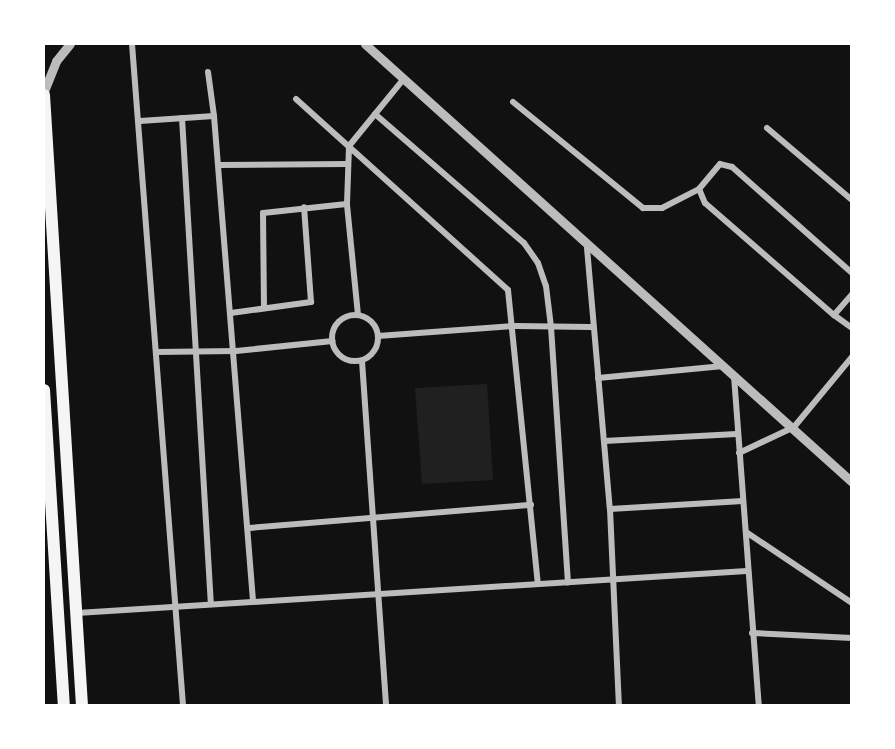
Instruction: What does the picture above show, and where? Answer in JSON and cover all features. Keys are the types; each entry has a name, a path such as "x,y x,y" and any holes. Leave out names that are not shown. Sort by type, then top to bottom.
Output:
{"highway":[{"path":"44,93 63,440 82,705"},
{"path":"44,390 64,705"},
{"path":"47,441 63,440"}],"street":[{"path":"44,93 56,61 70,44"},
{"path":"132,44 140,121 173,607 183,705"},
{"path":"365,44 402,81 587,248 794,427 852,482"},
{"path":"208,72 236,351 253,601"},
{"path":"358,315 347,204 349,146 402,81"},
{"path":"296,99 500,280 508,290 515,327 538,582"},
{"path":"513,102 644,208 662,208 699,189 720,164 725,163 852,273"},
{"path":"375,114 524,243 543,274 551,327 568,582"},
{"path":"140,121 214,116"},
{"path":"182,118 211,604"},
{"path":"767,128 852,200"},
{"path":"219,165 347,165"},
{"path":"699,189 705,203 852,328"},
{"path":"264,308 262,216 268,210 347,204"},
{"path":"231,313 311,302 304,207"},
{"path":"587,248 591,327 610,508 611,581 619,705"},
{"path":"834,315 852,294"},
{"path":"358,315 375,326 378,336 375,351 362,361 349,361 337,354 332,341 338,322 358,315"},
{"path":"378,336 515,327 591,327"},
{"path":"156,352 236,351 332,341"},
{"path":"739,453 794,427 851,358"},
{"path":"362,361 386,705"},
{"path":"598,378 723,366"},
{"path":"734,375 747,571 759,705"},
{"path":"604,441 737,434"},
{"path":"610,508 743,501"},
{"path":"249,528 531,506"},
{"path":"746,532 852,603"},
{"path":"76,614 253,601 379,596 538,582 611,581 747,571"},
{"path":"752,633 852,638"}],"shaded area":[{"path":"487,384 493,480 422,484 415,388"}]}
